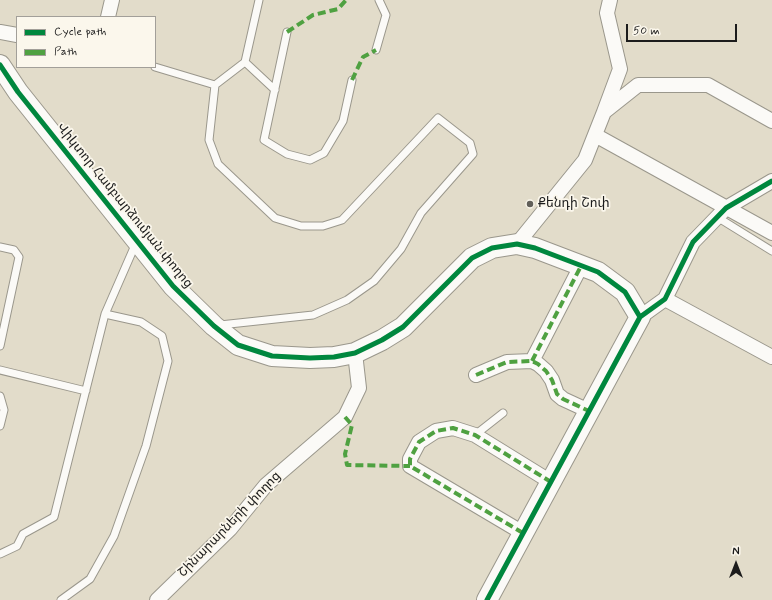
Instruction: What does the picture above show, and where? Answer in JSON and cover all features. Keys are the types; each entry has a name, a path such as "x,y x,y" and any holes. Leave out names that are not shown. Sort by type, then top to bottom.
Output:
{"street":[{"path":"108,16 112,0"},
{"path":"610,0 607,13 620,68 604,112 585,160 517,244 535,248 598,272 625,292 640,318"},
{"path":"0,32 16,35"},
{"name":"Վիկտոր Համբարձումյան փողոց","path":"0,65 18,92 136,242 173,286 214,326 238,345 272,356 310,358 334,357 355,353 382,340 403,327 472,258 492,248 517,244"},
{"path":"604,112 638,85 708,85 772,121"},
{"path":"595,135 722,212 772,233"},
{"path":"487,600 640,318 665,299 693,242 722,212 772,182"},
{"path":"532,361 581,266"},
{"path":"665,299 772,357"},
{"name":"Շինարարների փողոց","path":"157,600 230,529 266,485 345,417 359,388 355,353"},
{"path":"476,375 507,362 532,361 546,371 552,380 557,394 563,399 589,412"},
{"path":"523,533 410,466 410,459 419,442 436,431 452,428 475,435 551,482"}],"lane":[{"path":"214,326 313,314 347,300 374,281 401,249 422,213 474,154 470,143 438,118 342,220 323,226 301,226 275,218 218,164 208,140 215,85 245,62 259,0"},
{"path":"376,50 386,15 379,0"},
{"path":"287,32 264,140 287,154 310,160 324,153 343,121 352,80"},
{"path":"245,62 275,90"},
{"path":"156,67 215,85"},
{"path":"722,212 772,251"},
{"path":"0,554 17,546 23,534 54,517 106,314 136,242"},
{"path":"0,247 14,250 19,257 0,346"},
{"path":"61,600 90,579 114,536 146,446 168,361 162,336 141,322 106,314"},
{"path":"0,370 86,391"},
{"path":"0,396 4,410 0,426"},
{"path":"475,435 503,413"}],"marked path":[{"path":"287,32 313,15 338,9 346,0"},
{"path":"352,80 363,57 376,50"},
{"path":"532,361 581,266"},
{"path":"476,375 507,362 532,361 546,371 552,380 557,394 563,399 589,411"},
{"path":"345,417 352,425 345,454 347,465 410,466"},
{"path":"523,533 410,466 410,459 419,442 436,431 453,428 475,435 551,482"}],"cycle path":[{"path":"0,65 18,92 173,286 214,326 238,345 272,356 310,358 334,357 355,353 382,340 403,327 472,258 492,248 517,244 535,248 598,272 625,292 640,317"},
{"path":"487,600 640,317 665,299 693,242 726,208 772,181"}],"place":[{"name":"Քենդի Շոփ","path":"530,204"}]}
